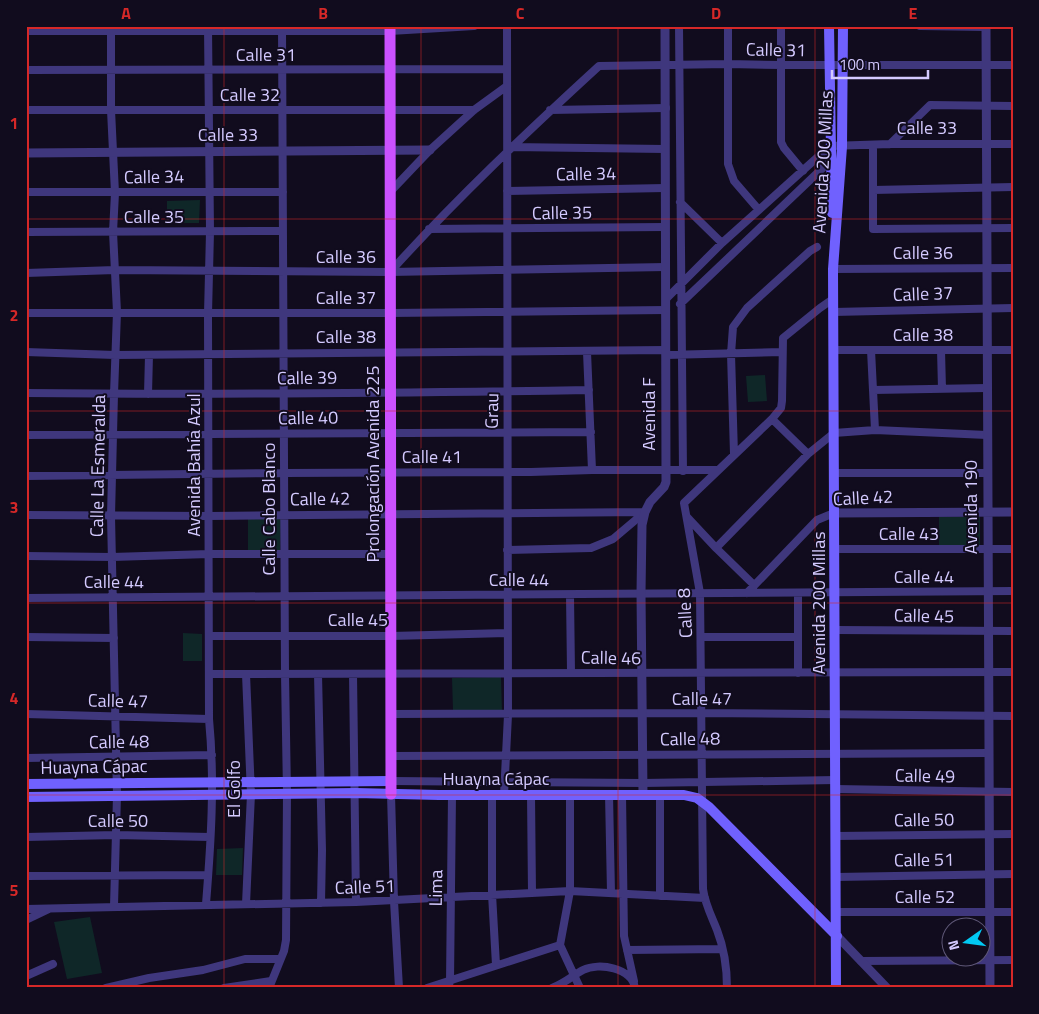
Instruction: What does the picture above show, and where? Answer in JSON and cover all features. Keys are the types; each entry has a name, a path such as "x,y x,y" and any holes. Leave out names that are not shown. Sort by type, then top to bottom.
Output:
{"main road":[{"name":"Avenida 200 Millas","path":"829,26 834,350 836,988"},
{"name":"Avenida 200 Millas","path":"833,269 842,147 842,26"},
{"name":"Prolongación Avenida 225","path":"390,29 391,794"},
{"name":"Huayna Cápac","path":"26,784 391,781"},
{"name":"Huayna Cápac","path":"26,797 287,793 492,796 531,794 660,794 692,796 702,802 837,936"}],"street":[{"path":"26,31 282,28 390,29 474,26"},
{"name":"Grau","path":"504,795 508,715 506,432 507,190 509,150 506,26"},
{"name":"Avenida F","path":"643,794 642,525 650,502 664,487 665,471 665,26"},
{"path":"679,26 682,471"},
{"path":"728,26 728,164 734,182 759,210"},
{"path":"781,26 781,142 803,170"},
{"path":"920,26 986,27"},
{"name":"Avenida 190","path":"986,27 990,916"},
{"name":"Calle Cabo Blanco","path":"270,985 284,951 286,940 287,782 284,596 282,28"},
{"name":"Calle La Esmeralda","path":"110,29 115,193 113,232 117,312 112,436 112,557 117,783 114,906"},
{"name":"Avenida Bahía Azul","path":"206,904 212,795 212,754 209,719 208,314 210,232 208,29"},
{"name":"Calle 31","path":"550,110 599,66 665,66 680,64 781,66 1013,65"},
{"name":"Calle 31","path":"26,70 507,69"},
{"path":"390,192 430,150 474,110 507,86"},
{"path":"890,144 930,105 1013,106"},
{"path":"390,272 429,229 550,110 666,108"},
{"name":"Calle 32","path":"26,110 474,110"},
{"name":"Calle 33","path":"830,146 1013,144"},
{"path":"666,299 722,243 830,146"},
{"path":"873,146 873,229 1013,228"},
{"path":"509,150 665,149"},
{"name":"Calle 33","path":"26,153 430,150"},
{"path":"680,304 830,161"},
{"path":"873,190 1013,187"},
{"name":"Calle 34","path":"507,190 665,188"},
{"name":"Calle 34","path":"26,192 283,192"},
{"path":"680,202 722,243"},
{"name":"Calle 35","path":"429,229 665,227"},
{"name":"Calle 35","path":"26,232 283,231"},
{"path":"734,454 731,354 733,327 741,315 817,247"},
{"name":"Calle 36","path":"26,273 115,270 390,272 666,268"},
{"name":"Calle 36","path":"833,269 1013,268"},
{"name":"Calle 8","path":"728,988 728,970 718,931 707,910 703,889 702,637 700,593 684,503 772,419 781,408 783,338 833,299"},
{"name":"Calle 37","path":"833,312 1013,308"},
{"name":"Calle 37","path":"26,313 208,314 666,310"},
{"name":"Calle 38","path":"834,350 1013,350"},
{"path":"871,350 875,430"},
{"path":"941,350 942,389"},
{"name":"Calle 38","path":"26,352 149,355 588,352 666,353 681,356 782,352"},
{"path":"588,352 592,470"},
{"path":"148,394 149,355"},
{"path":"873,390 987,388"},
{"name":"Calle 39","path":"26,393 283,394 337,392 391,394 589,390"},
{"path":"772,419 808,454"},
{"path":"716,548 808,454 834,433 875,430 987,435"},
{"name":"Calle 40","path":"26,435 591,432"},
{"name":"Calle 41","path":"26,476 717,470"},
{"path":"834,473 987,473"},
{"path":"507,550 591,548 613,539 645,512"},
{"name":"Calle 42","path":"26,515 285,516 645,512"},
{"name":"Calle 42","path":"746,593 817,520 834,513 1013,512"},
{"path":"687,517 754,585"},
{"name":"Calle 43","path":"835,549 1013,549"},
{"path":"26,556 390,554"},
{"name":"Calle 44","path":"26,598 1013,591"},
{"path":"798,593 798,673"},
{"path":"570,594 571,672"},
{"name":"Calle 45","path":"835,630 1013,631"},
{"name":"Calle 45","path":"209,636 391,636 508,633"},
{"path":"702,637 798,637"},
{"path":"26,638 114,638"},
{"name":"Calle 46","path":"209,674 1013,672"},
{"name":"El Golfo","path":"246,674 250,782 246,904"},
{"path":"318,674 321,782 321,903"},
{"path":"353,674 356,902"},
{"name":"Calle 47","path":"391,714 702,713 836,716 1013,716"},
{"name":"Calle 47","path":"26,714 209,719"},
{"name":"Calle 48","path":"391,756 989,753"},
{"name":"Calle 48","path":"26,758 212,754"},
{"name":"Huayna Cápac","path":"391,781 643,783 702,781"},
{"name":"Calle 49","path":"702,781 836,784 1013,792"},
{"name":"Prolongación Avenida 225","path":"391,794 399,988"},
{"path":"531,794 532,893"},
{"path":"609,794 611,893"},
{"path":"622,794 624,936 635,984"},
{"path":"660,794 660,896"},
{"name":"Lima","path":"450,982 452,795"},
{"path":"570,795 570,892 560,945 580,988"},
{"path":"492,796 492,894 496,966"},
{"name":"Calle 50","path":"836,836 1013,834"},
{"name":"Calle 50","path":"26,837 116,835 210,838"},
{"name":"Calle 51","path":"836,877 1013,874"},
{"path":"26,876 208,875"},
{"name":"Calle 51","path":"27,907 286,904 394,901 492,894 570,892 704,898"},
{"path":"27,907 26,920 52,908"},
{"name":"Calle 52","path":"837,912 1013,912"},
{"name":"Huayna Cápac","path":"837,936 887,988"},
{"path":"427,988 440,986 560,945"},
{"path":"627,950 722,948"},
{"path":"106,988 149,978 203,970 245,959 280,959"},
{"path":"861,961 942,960"},
{"path":"992,960 1013,960"},
{"path":"26,976 53,964"},
{"path":"552,988 583,970 600,966 622,972 635,984"},
{"name":"Avenida 190","path":"990,966 990,988"},
{"path":"149,978 152,988"},
{"path":"224,988 270,985"}],"green space":[{"path":"200,200 199,223 167,223 167,201"},
{"path":"765,375 767,401 748,402 746,376"},
{"path":"939,517 980,517 980,547 939,546"},
{"path":"248,518 281,519 280,553 248,552"},
{"path":"183,633 202,634 202,661 183,661"},
{"path":"501,677 502,712 453,710 452,678"},
{"path":"243,848 242,875 216,875 217,849"},
{"path":"90,917 102,973 67,979 54,922"}]}
